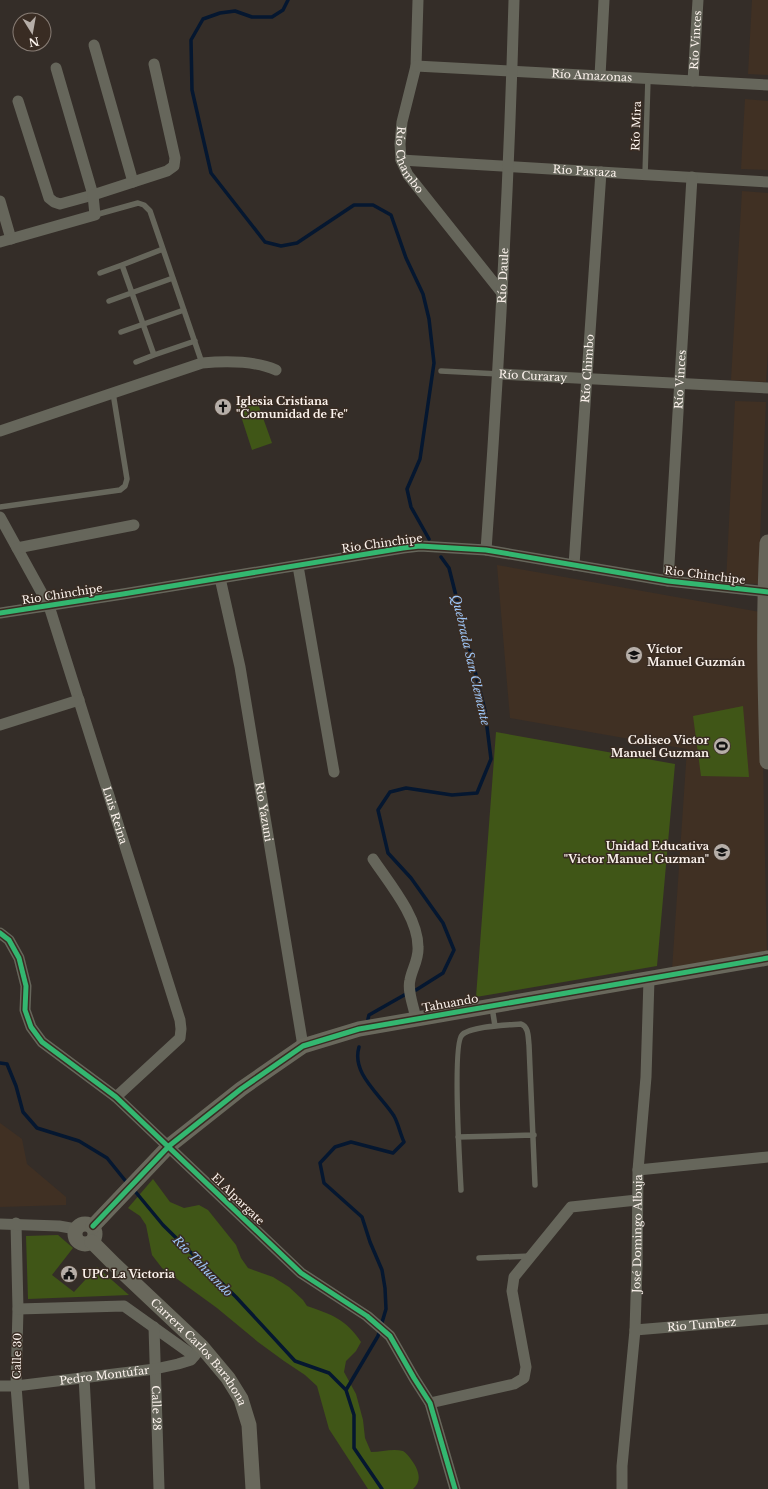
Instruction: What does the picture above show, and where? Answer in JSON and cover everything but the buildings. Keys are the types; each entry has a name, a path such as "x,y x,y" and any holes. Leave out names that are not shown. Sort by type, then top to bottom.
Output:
{"main road":[{"path":"768,543 768,761"}],"street":[{"name":"Río Chambo","path":"418,0 416,66 402,122 400,144 401,160 408,175 502,292"},
{"name":"Río Daule","path":"486,550 499,374 514,0"},
{"path":"600,76 604,0"},
{"name":"Río Vinces","path":"693,81 698,0"},
{"path":"94,45 133,182"},
{"path":"18,101 49,198 60,204 167,171 174,166 175,158 154,64"},
{"name":"Río Amazonas","path":"416,66 768,85"},
{"path":"0,242 95,215 93,195 56,68"},
{"name":"Río Pastaza","path":"401,160 768,182"},
{"name":"Río Chimbo","path":"574,565 601,172"},
{"name":"Río Vinces","path":"668,581 692,177"},
{"path":"0,201 11,239"},
{"path":"0,431 202,362 259,365 268,366 276,370"},
{"name":"Río Curaray","path":"499,374 768,388"},
{"name":"Luis Reina","path":"0,517 49,606 178,1012 182,1029 180,1038 116,1097"},
{"path":"17,548 134,525"},
{"name":"Rio Chinchipe","path":"0,613 420,546 486,550 668,581 767,592"},
{"path":"298,566 334,772"},
{"name":"Rio Yazuni","path":"220,578 240,667 303,1046"},
{"path":"0,725 79,700"},
{"path":"373,859 403,903 417,935 418,954 409,986 416,1018"},
{"name":"El Alpargate","path":"0,933 9,940 19,958 26,986 24,1010 31,1028 42,1042 116,1097 165,1150 301,1273 367,1316 390,1336 430,1403 455,1489"},
{"name":"Tahuando","path":"93,1226 165,1150 241,1089 303,1046 359,1029 416,1018 768,958"},
{"name":"José Domingo Albuja","path":"622,1489 622,1466 635,1330 638,1170 646,1077 649,979"},
{"path":"638,1170 768,1157"},
{"path":"430,1403 514,1384 524,1378 526,1367 512,1291 514,1277 571,1207 637,1200"},
{"path":"0,1224 16,1223 59,1226 76,1229"},
{"name":"Calle 30","path":"16,1223 18,1309 16,1386 24,1489"},
{"path":"82,1224 93,1226 96,1233 94,1240 86,1245 80,1243 76,1238 76,1229 82,1224"},
{"name":"Carrera Carlos Barahona","path":"92,1242 198,1351 228,1378 241,1398 249,1425 253,1489"},
{"path":"18,1309 124,1306 154,1327 198,1351"},
{"name":"Rio Tumbez","path":"635,1330 768,1318"},
{"name":"Calle 28","path":"154,1327 160,1489"},
{"name":"Pedro Montúfar","path":"0,1386 16,1386 155,1369 191,1360 198,1351"},
{"path":"84,1377 90,1489"}],"lane":[{"name":"Río Mira","path":"645,175 648,78"},
{"path":"95,215 138,203 144,205 150,211 202,362"},
{"path":"100,273 163,249"},
{"path":"122,265 154,355"},
{"path":"109,301 173,278"},
{"path":"121,332 184,310"},
{"path":"136,362 195,341"},
{"name":"Río Curaray","path":"441,371 499,374"},
{"path":"0,507 120,490 125,486 127,479 113,393"},
{"path":"492,1006 495,1026"},
{"path":"461,1190 458,1137 459,1038 462,1034 468,1031 495,1026 521,1024 527,1029 529,1045 535,1185"},
{"path":"458,1137 534,1135"},
{"path":"479,1258 531,1256"}],"shaded area":[{"path":"752,0 768,0 768,75 748,74"},
{"path":"745,99 768,101 768,170 741,169"},
{"path":"742,191 768,193 768,352 766,382 731,380"},
{"path":"735,401 766,402 758,584 726,583"},
{"name":"Unidad Educativa \"Victor Manuel Guzman\"","path":"497,565 760,612 767,957 672,970 687,749 510,718"},
{"path":"0,1123 22,1139 27,1164 66,1197 66,1205 0,1207"}],"green space":[{"path":"257,401 272,443 252,450 238,407"},
{"name":"Coliseo Victor Manuel Guzman","path":"743,706 749,777 701,776 693,716"},
{"path":"496,732 675,764 657,966 476,997"},
{"path":"153,1179 170,1202 184,1208 199,1205 208,1210 236,1245 241,1258 248,1268 273,1277 289,1287 303,1300 307,1306 338,1319 356,1334 361,1342 356,1351 346,1361 344,1372 356,1394 363,1420 365,1438 371,1452 399,1450 408,1455 417,1469 419,1478 413,1489 368,1489 329,1429 317,1386 305,1375 258,1342 217,1308 162,1268 152,1255 146,1225 140,1216 128,1208"},
{"path":"58,1235 73,1248 52,1275 74,1292 97,1267 129,1295 28,1299 26,1236"}],"waterway":[{"name":"Quebrada San Clemente","path":"288,0 283,10 272,17 252,17 235,11 220,13 203,19 191,40 192,90 211,173 265,242 281,246 297,243 354,205 373,205 391,215 406,258 423,294 429,319 434,363 420,459 407,489 411,507 429,539"},
{"name":"Quebrada San Clemente","path":"416,990 443,973 454,950 443,923 411,878 388,853 378,810 390,792 406,788 452,795 477,793 491,759 485,711 449,568 441,557"},
{"name":"Quebrada San Clemente","path":"368,1019 369,1015 406,994"},
{"name":"Quebrada San Clemente","path":"346,1390 378,1336 386,1309 385,1288 382,1270 370,1242 362,1217 324,1183 320,1163 335,1147 351,1142 393,1153 404,1142 394,1116 363,1075 359,1066 359,1047"},
{"name":"Río Tahuando","path":"0,1063 7,1064 16,1086 23,1112 37,1128 79,1141 107,1158 128,1184"},
{"name":"Río Tahuando","path":"134,1190 163,1225 236,1297 295,1361 329,1373 346,1390 354,1415 354,1448 382,1489"}],"cycle path":[{"path":"0,613 420,546 486,550 668,581 768,592"},
{"path":"0,933 9,940 19,958 26,986 25,1010 31,1027 42,1042 116,1097 301,1273 367,1316 390,1336 430,1403 455,1489"},
{"path":"93,1226 169,1146 241,1089 303,1046 359,1029 768,958"}],"place":[{"name":"Iglesia Cristiana \"Comunidad de Fe\"","path":"223,407"},
{"name":"Víctor Manuel Guzmán","path":"634,655"},
{"name":"Coliseo Victor Manuel Guzman","path":"722,746"},
{"name":"Unidad Educativa \"Victor Manuel Guzman\"","path":"722,852"},
{"name":"UPC La Victoria","path":"69,1274"}]}
